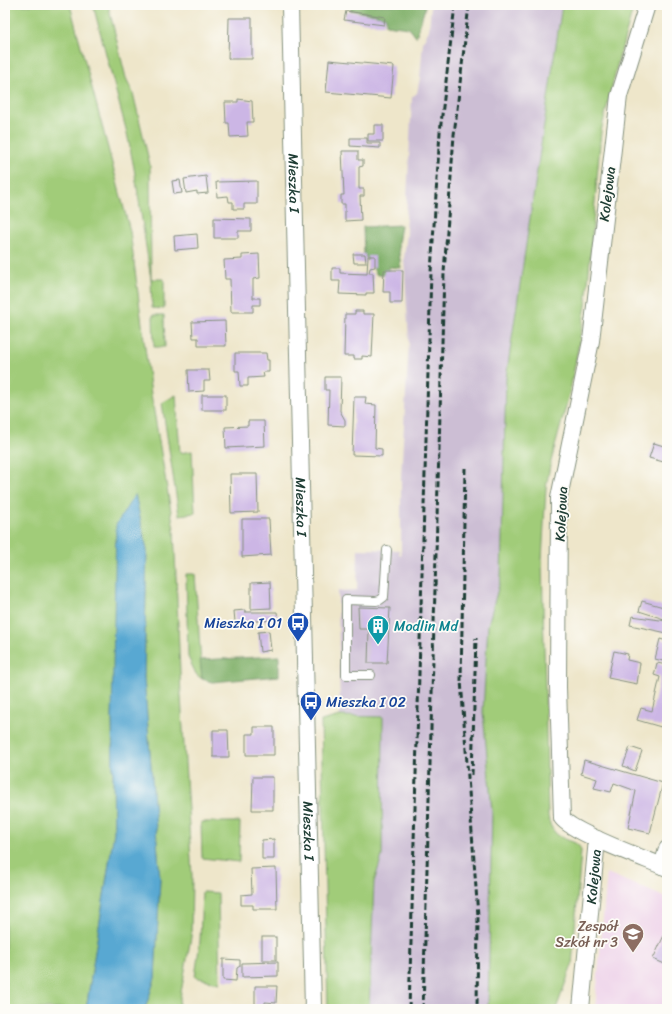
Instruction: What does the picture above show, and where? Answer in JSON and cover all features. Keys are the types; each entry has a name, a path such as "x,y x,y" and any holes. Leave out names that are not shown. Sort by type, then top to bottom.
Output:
{"street":[{"name":"Mieszka I","path":"290,5 313,1009"},
{"name":"Kolejowa","path":"581,1009 597,839 569,825 562,818 558,687 559,498 591,341 619,96 646,5"},
{"path":"597,839 665,867 667,849"}],"lane":[{"path":"371,675 346,675 346,600 376,601 384,597 387,550"}],"shaded area":[{"path":"431,5 562,5 506,378 501,578 488,625 483,712 492,811 488,1009 369,1009 374,882 382,856 383,717 340,716 338,591 357,590 358,549 399,550 399,555 401,555 401,475 409,342 404,258 407,233 406,219 412,97 417,93 420,78 423,42 429,30"},
{"name":"Zespół Szkół nr 3","path":"607,873 667,898 667,1009 595,1009"}],"green space":[{"path":"5,5 70,5 130,231 151,394 174,529 181,696 192,876 191,937 178,1009 145,1009 155,978 160,879 144,678 147,550 135,495 112,716 114,832 86,1009 5,1009"},
{"path":"93,5 108,5 126,78 133,93 150,165 151,279 134,168 127,133"},
{"path":"350,5 425,5 425,8 416,37 409,28 386,25 386,17 350,10"},
{"path":"562,5 634,5 601,131 586,306 570,391 550,465 546,488 542,560 548,816 551,826 555,832 575,843 579,846 581,851 572,965 556,1009 488,1009 492,811 483,712 488,625 501,578 506,378"},
{"path":"401,225 398,244 401,268 389,267 388,275 377,275 364,254 363,227"},
{"path":"151,279 164,279 164,309 152,308"},
{"path":"153,315 164,315 165,347 154,347"},
{"path":"176,395 180,453 192,451 195,513 179,515 162,403"},
{"path":"186,574 195,574 202,679 196,674 188,657"},
{"path":"279,656 279,676 212,682 202,679 200,660"},
{"path":"340,716 383,717 382,856 374,882 369,1009 328,1009 321,721"},
{"path":"201,822 240,822 239,862 202,858"},
{"path":"202,892 218,893 220,983 195,977 200,941"}],"water":[{"path":"135,494 147,550 144,678 160,879 155,978 145,1009 86,1009 114,832 112,716 116,525"}],"building":[{"path":"346,11 385,17 384,25 344,20"},
{"path":"229,18 252,18 252,59 228,59"},
{"path":"329,60 394,66 391,98 326,92"},
{"path":"238,99 252,101 253,122 247,122 248,136 230,137 229,123 226,123 225,102 238,102"},
{"path":"374,125 383,125 383,141 368,141 368,134 374,134"},
{"path":"350,138 367,138 367,143 380,143 380,148 350,146"},
{"path":"342,151 358,151 358,160 363,160 363,166 359,167 359,189 364,189 364,196 360,196 361,220 345,221 345,204 341,204 341,195 344,195"},
{"path":"206,176 208,193 197,194 197,191 186,193 184,179"},
{"path":"180,180 182,193 174,194 172,181"},
{"path":"257,181 257,204 244,204 244,209 233,209 233,202 229,202 228,196 217,197 216,182"},
{"path":"214,218 251,219 251,231 238,231 238,238 214,238"},
{"path":"197,234 198,248 175,250 174,236"},
{"path":"259,254 260,278 253,279 253,298 260,298 260,305 253,305 253,312 231,312 230,279 225,279 224,260 242,259 242,255"},
{"path":"353,254 365,254 366,263 354,263"},
{"path":"368,256 375,256 375,267 370,268 369,273 373,273 374,293 366,293 366,295 339,294 340,281 332,281 332,268 340,268 340,273 367,274"},
{"path":"384,270 403,270 402,303 390,303 390,292 383,292"},
{"path":"355,311 363,311 363,314 374,314 372,357 362,356 362,359 354,359 354,356 344,356 345,314 355,314"},
{"path":"225,321 226,346 198,346 198,338 193,338 192,322"},
{"path":"235,353 266,353 267,360 269,360 269,372 263,372 264,377 248,378 248,386 240,386 239,371 235,371"},
{"path":"188,370 209,370 210,381 204,381 204,391 189,392"},
{"path":"325,377 341,377 340,411 345,420 345,426 328,425 329,390 325,390"},
{"path":"202,395 226,395 226,410 202,410"},
{"path":"354,397 366,397 365,404 376,405 375,448 382,449 382,456 352,455"},
{"path":"248,421 264,421 265,446 226,448 225,427 248,426"},
{"path":"654,443 667,447 667,463 649,458"},
{"path":"230,474 257,474 258,512 231,513"},
{"path":"242,519 269,519 271,555 242,557"},
{"path":"270,582 271,608 251,609 251,583"},
{"path":"642,601 667,608 667,620 639,611"},
{"name":"Modlin Md","path":"358,607 390,608 387,663 368,663 369,629 359,629"},
{"path":"245,610 245,612 277,612 278,620 235,622 234,611"},
{"path":"632,616 667,621 667,633 630,625"},
{"path":"269,631 271,650 260,652 258,632"},
{"path":"660,639 667,641 667,662 655,659"},
{"path":"614,651 628,654 627,660 640,663 637,684 608,678"},
{"path":"657,663 667,665 667,724 662,724 661,727 637,720 641,708 652,711 660,677 654,675"},
{"path":"254,727 274,727 274,755 246,755 246,734 254,734"},
{"path":"213,730 228,730 229,757 213,757"},
{"path":"630,747 642,751 635,771 623,766"},
{"path":"584,760 663,783 650,833 628,828 636,791 614,783 611,792 594,788 597,779 581,774"},
{"path":"253,777 273,777 273,810 252,810"},
{"path":"274,839 274,859 262,859 262,840"},
{"path":"276,868 277,909 253,909 253,905 241,905 241,895 252,894 251,869"},
{"path":"667,929 667,965 653,959"},
{"path":"262,937 276,937 276,960 262,960"},
{"path":"223,959 240,960 240,966 237,968 236,981 223,980"},
{"path":"278,962 278,976 242,977 242,963"},
{"path":"255,986 277,986 276,1003 265,1002 265,1005 255,1006"}],"railway":[{"path":"409,1009 431,272 440,132 455,5"},
{"path":"423,1009 444,273 454,135 469,5"},
{"path":"465,468 461,680 478,916 477,1009"},
{"path":"472,775 476,638"}],"place":[{"name":"Mieszka I 01","path":"298,642"},
{"name":"Modlin Md","path":"378,646"},
{"name":"Mieszka I 02","path":"311,722"},
{"name":"Zespół Szkół nr 3","path":"633,954"}]}
